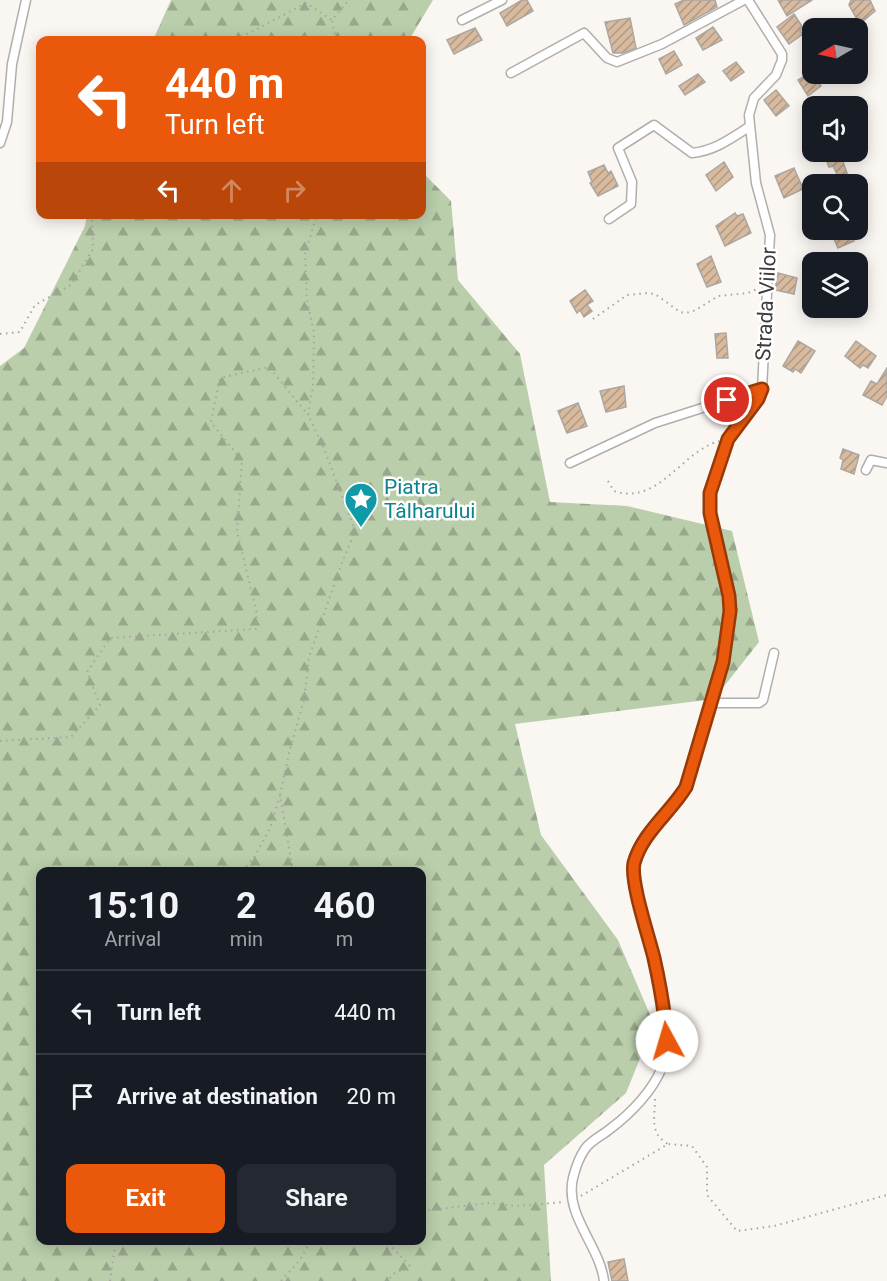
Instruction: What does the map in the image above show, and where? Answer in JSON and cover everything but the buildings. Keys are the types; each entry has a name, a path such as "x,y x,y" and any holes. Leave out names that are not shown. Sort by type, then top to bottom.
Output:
{"street":[{"path":"0,143 7,122 12,64 26,0"},
{"path":"462,20 502,0"},
{"path":"511,73 550,54 584,33 607,58 617,62 662,44 746,0"},
{"name":"Strada Viilor","path":"572,1202 573,1179 586,1148 613,1127 655,1082 663,1066 667,1041 660,988 636,887 634,865 645,840 676,803 686,787 723,662 730,611 729,596 709,504 710,493 728,439 758,399 762,389 770,235 756,183 749,127 750,105 776,75 783,60 779,48 746,0"},
{"path":"609,219 631,204 632,182 618,148 654,124 692,153 705,152 717,147 749,127"},
{"path":"570,463 655,423 762,389"},
{"path":"866,470 871,460 887,463"},
{"path":"711,703 759,703 763,700 774,652"},
{"path":"572,1202 603,1268 604,1281"}],"path":[{"path":"332,20 349,0"},
{"path":"244,36 306,3 332,20 335,36"},
{"path":"0,334 20,332 35,305 71,285 93,249 92,219"},
{"path":"308,415 313,386 314,333 307,300 305,254 316,219"},
{"path":"593,319 627,295 655,294 680,312 690,312 718,296 748,293 767,284"},
{"path":"0,741 71,737 100,705 87,672 110,638 256,629 256,614 237,531 242,460 211,422 220,378 269,367 308,415 356,529 309,657 304,700 270,828 255,856 246,867"},
{"path":"608,481 614,491 621,494 646,491 654,488 708,445 728,439"},
{"path":"280,795 292,867"},
{"path":"655,1082 654,1124 660,1139 668,1144 692,1146 707,1167 707,1195 737,1231 774,1226 887,1195"},
{"path":"426,1211 489,1203 516,1206 572,1202 668,1144"},
{"path":"110,1281 115,1245"},
{"path":"281,1281 300,1260 308,1245"},
{"path":"386,1281 395,1273 410,1266 388,1245"}],"green space":[{"path":"171,0 433,0 411,36 155,36"},
{"path":"426,176 451,201 458,280 520,354 550,502 627,506 732,531 759,642 714,699 515,724 541,835 618,940 654,1024 626,1093 544,1165 551,1281 0,1281 0,366 24,348 85,226 86,219 426,219"}],"place":[{"name":"Piatra Tâlharului","path":"361,528"}],"route":[{"path":"667,1041 660,988 636,887 634,865 641,846 686,787 723,662 730,611 729,596 710,513 710,493 728,439 758,399 762,389 727,400"}]}
